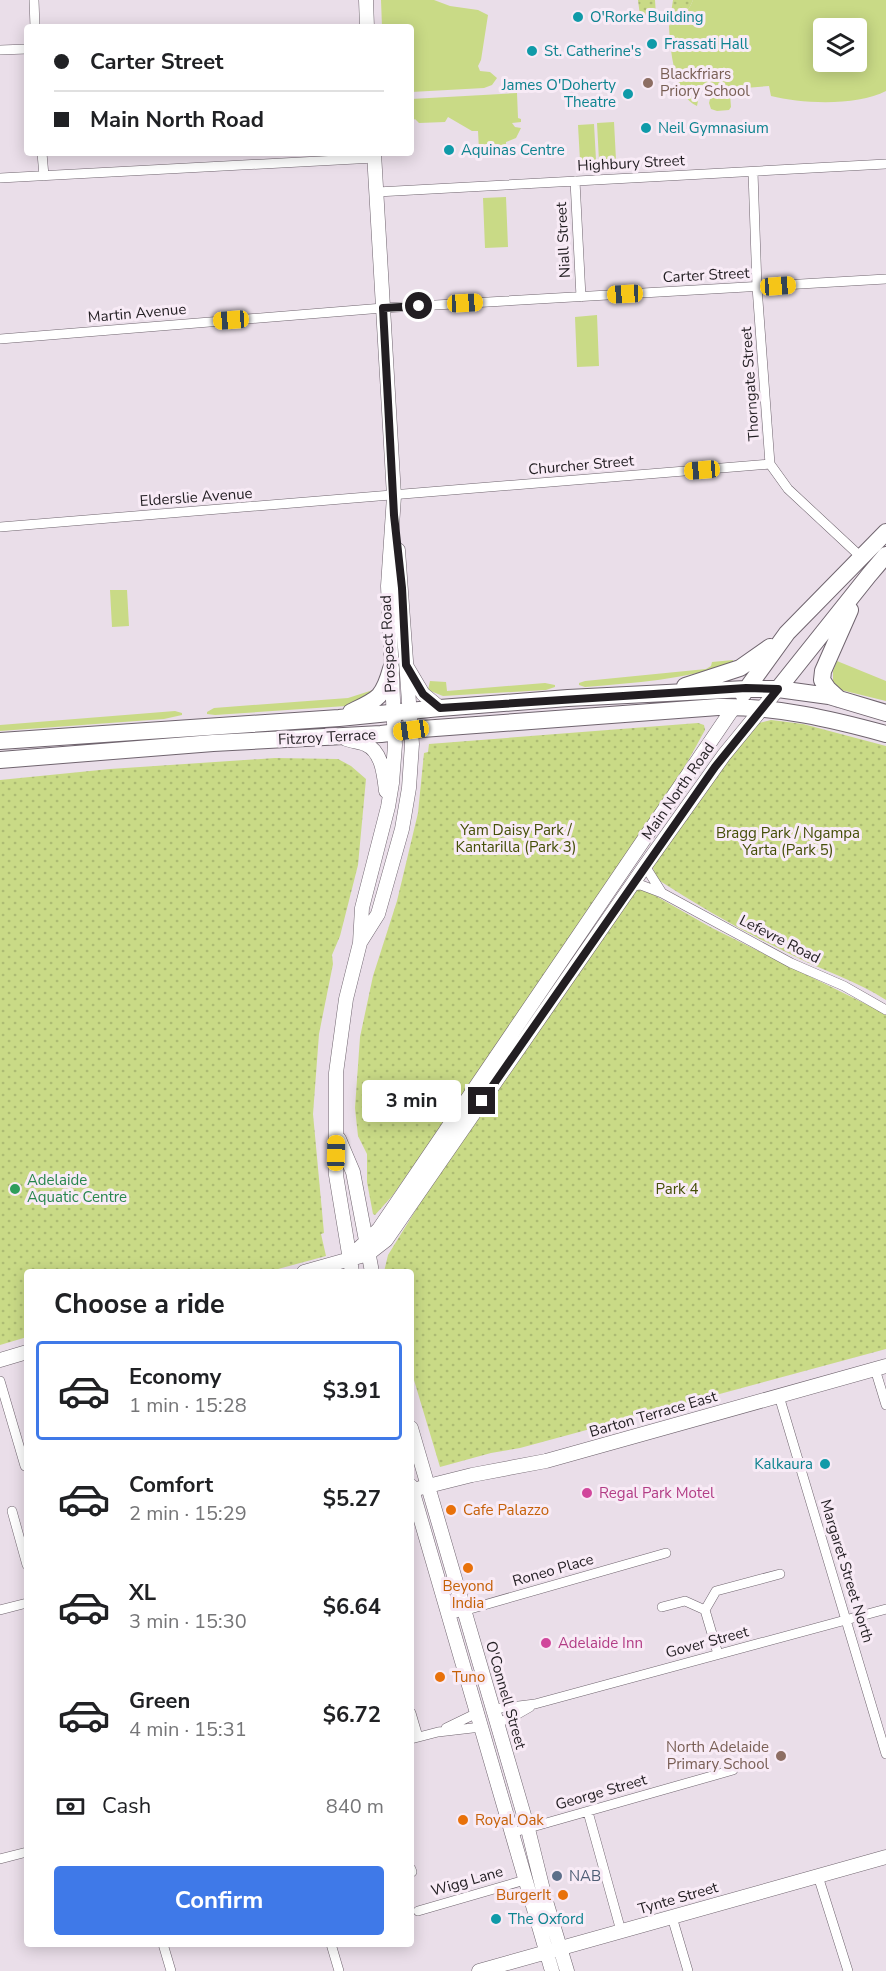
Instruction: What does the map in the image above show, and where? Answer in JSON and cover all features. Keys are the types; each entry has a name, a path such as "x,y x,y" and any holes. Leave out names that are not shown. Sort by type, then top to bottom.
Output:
{"highway":[{"name":"Main North Road","path":"734,707 787,633 886,532"},
{"name":"Main North Road","path":"778,689 886,555"},
{"path":"839,699 822,680 823,671 844,620 869,574"},
{"path":"662,694 740,668 760,656 787,633"},
{"path":"339,718 380,696 399,667"},
{"name":"Fitzroy Terrace","path":"0,741 746,688 778,689 839,699 885,712"},
{"path":"568,699 569,717"},
{"name":"Fitzroy Terrace","path":"0,760 213,743 403,732 569,717 734,707 801,713 886,734"},
{"path":"194,727 213,743"},
{"path":"0,741 28,747 104,741 109,752"}],"main road":[{"path":"366,0 367,24"},
{"name":"Prospect Road","path":"360,943 378,914 402,829 409,788 399,667 388,586 394,496 375,156"},
{"path":"399,667 423,694 440,708"},
{"name":"Main North Road","path":"367,1248 386,1240 645,866 724,755 778,689"},
{"name":"Main North Road","path":"367,1248 734,707"},
{"name":"Prospect Road","path":"350,1265 336,1175 336,1081 340,1034 360,943 362,908 388,807 403,732"},
{"path":"335,736 366,744 375,751 384,774 388,807"},
{"name":"Prospect Road","path":"336,1131 352,1172 367,1248"},
{"path":"324,1269 350,1265 367,1248"},
{"path":"367,1248 371,1269"},
{"path":"0,1360 24,1353"},
{"name":"Barton Terrace East","path":"414,1488 546,1461 881,1368"},
{"name":"O'Connell Street","path":"414,1439 528,1829 553,1950 552,1971"},
{"name":"O'Connell Street","path":"414,1499 525,1880 553,1950 567,1971"},
{"path":"479,1720 495,1716"},
{"name":"Tynte Street","path":"479,1971 886,1857"}],"street":[{"path":"34,0 35,24"},
{"path":"0,50 24,49"},
{"path":"42,156 44,176"},
{"path":"0,178 375,156"},
{"name":"Highbury Street","path":"377,192 886,164"},
{"name":"Thorngate Street","path":"753,172 757,287 770,464"},
{"name":"Niall Street","path":"575,181 581,297"},
{"name":"Carter Street","path":"383,308 886,279"},
{"name":"Martin Avenue","path":"0,339 383,308"},
{"path":"770,464 788,489 861,557"},
{"name":"Churcher Street","path":"394,496 770,464"},
{"name":"Elderslie Avenue","path":"0,527 394,496"},
{"name":"Lefevre Road","path":"645,866 662,893"},
{"name":"Lefevre Road","path":"631,886 640,885 662,893 791,963 844,986 886,1010"},
{"path":"881,1368 886,1405"},
{"path":"0,1381 24,1463"},
{"name":"Margaret Street North","path":"779,1396 886,1754"},
{"path":"12,1511 24,1554"},
{"name":"Roneo Place","path":"449,1615 666,1553"},
{"path":"718,1654 705,1610 716,1591 780,1574"},
{"path":"662,1607 685,1601 705,1610"},
{"path":"0,1610 24,1604"},
{"name":"Gover Street","path":"495,1716 886,1609"},
{"path":"415,1738 479,1720"},
{"name":"George Street","path":"511,1833 733,1770"},
{"path":"588,1812 621,1931"},
{"path":"0,1859 24,1853"},
{"path":"818,1876 848,1971"},
{"name":"Wigg Lane","path":"418,1911 525,1880"},
{"path":"672,1917 688,1971"},
{"path":"164,1947 171,1971"},
{"path":"332,1947 339,1971"}],"green space":[{"path":"381,0 434,0 450,6 478,10 488,15 478,66 480,71 490,72 497,78 492,85 484,88 414,92 414,24 382,24"},
{"path":"638,0 655,0 656,15 640,16"},
{"path":"673,0 693,0 684,15 669,26"},
{"path":"693,0 886,0 886,91 861,99 814,102 771,96 769,86 745,88 701,85 697,106 689,101 678,82 672,58 669,26 689,9"},
{"path":"517,93 518,118 521,122 512,123 515,127 521,128 516,138 506,142 506,149 479,150 478,131 472,131 448,117 445,122 419,123 414,120 414,99"},
{"path":"728,93 731,107 729,110 711,109 709,103 711,95"},
{"path":"614,122 616,160 599,161 597,123"},
{"path":"594,124 596,160 580,161 578,125"},
{"path":"506,197 508,247 485,248 483,198"},
{"path":"597,315 599,366 577,367 575,317"},
{"path":"110,590 127,590 129,626 112,627"},
{"path":"733,660 733,664 678,677 585,687 579,685 585,681 706,669 711,666 712,662"},
{"path":"837,661 886,681 886,701 837,689 830,684 833,681 833,671"},
{"path":"430,681 446,682 447,691 545,683 555,685 555,687 546,690 443,696 428,690"},
{"path":"373,690 375,694 346,706 207,714 214,708 348,698"},
{"path":"175,711 182,715 164,719 0,731 0,725"},
{"name":"Bragg Park / Ngampa Yarta (Park 5)","path":"771,720 803,724 886,746 886,1000 864,987 794,956 726,921 660,881 654,872 652,863 715,776 759,723"},
{"name":"Yam Daisy Park / Kantarilla (Park 3)","path":"698,723 704,725 705,730 678,779 547,975 393,1195 375,1215 373,1214 367,1182 367,1154 358,1136 355,1108 360,1037 373,976 397,901 418,813 424,753 428,752 429,744"},
{"path":"275,758 338,759 351,766 366,779 358,865 340,936 332,955 333,964 319,1034 313,1114 324,1233 321,1234 326,1256 278,1269 24,1269 24,1338 0,1345 0,780 110,769"},
{"name":"Park 4","path":"640,887 712,928 886,1014 886,1349 520,1448 491,1453 440,1467 414,1380 414,1269 385,1269 388,1255 472,1119 634,888"}],"place":[{"name":"O'Rorke Building","path":"578,17"},
{"name":"Frassati Hall","path":"652,44"},
{"name":"St. Catherine's","path":"532,51"},
{"name":"Blackfriars Priory School","path":"648,83"},
{"name":"James O'Doherty Theatre","path":"628,94"},
{"name":"Neil Gymnasium","path":"646,128"},
{"name":"Aquinas Centre","path":"449,150"},
{"name":"Adelaide Aquatic Centre","path":"15,1189"},
{"name":"Kalkaura","path":"825,1464"},
{"name":"Regal Park Motel","path":"587,1493"},
{"name":"Cafe Palazzo","path":"451,1510"},
{"name":"Beyond India","path":"468,1568"},
{"name":"Adelaide Inn","path":"546,1643"},
{"name":"Tuno","path":"440,1677"},
{"name":"North Adelaide Primary School","path":"781,1756"},
{"name":"Royal Oak","path":"463,1820"},
{"name":"NAB","path":"557,1876"},
{"name":"BurgerIt","path":"563,1895"},
{"name":"The Oxford","path":"496,1919"}],"route":[{"path":"419,306 383,308 394,515 402,588 406,665 423,694 440,708 746,688 778,689 715,767 482,1101"}]}
